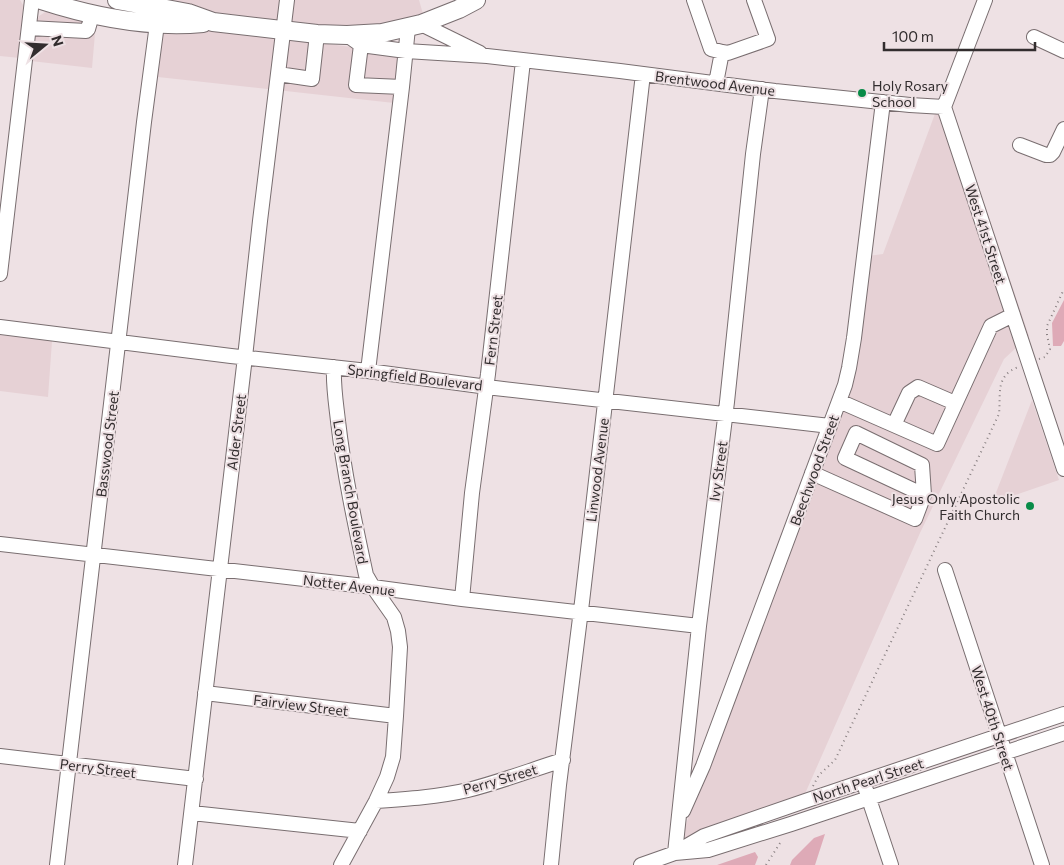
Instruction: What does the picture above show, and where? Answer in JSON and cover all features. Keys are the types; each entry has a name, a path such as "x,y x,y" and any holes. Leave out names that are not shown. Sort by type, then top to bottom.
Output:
{"main road":[{"name":"Brentwood Avenue","path":"40,0 72,10 114,19 157,24 213,22 356,38 414,26"},
{"path":"414,26 459,9 476,0"},
{"name":"Brentwood Avenue","path":"128,1 188,13 213,22"},
{"path":"72,10 83,6 121,12 128,1"}],"street":[{"path":"0,274 32,0"},
{"name":"Alder Street","path":"185,865 287,0"},
{"path":"694,0 711,49 728,53 768,39 754,0"},
{"path":"944,106 985,0"},
{"path":"29,28 86,31 92,15"},
{"name":"Basswood Street","path":"57,865 157,24"},
{"path":"368,371 406,51 414,26"},
{"name":"Brentwood Avenue","path":"414,26 487,56"},
{"path":"278,74 312,79 317,34"},
{"path":"1034,37 1064,51"},
{"path":"356,38 356,84 402,87"},
{"name":"Brentwood Avenue","path":"356,38 406,51 487,56 762,89 910,105 944,106"},
{"path":"716,83 722,52"},
{"name":"Fern Street","path":"462,599 472,493 502,252 523,61"},
{"name":"Linwood Avenue","path":"551,865 643,74"},
{"name":"Ivy Street","path":"676,853 699,626 762,89"},
{"name":"Beechwood Street","path":"678,820 703,766 830,426 849,368 883,102"},
{"name":"West 41st Street","path":"944,106 1028,363 1058,434 1064,469"},
{"path":"1020,145 1050,155 1064,129"},
{"path":"839,401 937,444 991,326 1013,315"},
{"name":"Springfield Boulevard","path":"0,327 486,387 830,426"},
{"name":"Long Branch Boulevard","path":"334,367 338,426 348,489 366,576 394,617 400,647 396,716 392,756 387,777 341,865"},
{"path":"894,425 909,393 918,388 955,403"},
{"path":"812,473 914,520 924,495 922,465 856,434 845,458 924,495"},
{"name":"Notter Avenue","path":"0,544 699,626"},
{"name":"West 40th Street","path":"945,570 1042,865"},
{"name":"Fairview Street","path":"205,693 396,716"},
{"name":"North Pearl Street","path":"641,865 676,853 704,836 1064,714"},
{"name":"North Pearl Street","path":"676,853 708,850 1064,733"},
{"name":"Perry Street","path":"0,756 196,780"},
{"name":"Perry Street","path":"376,801 418,798 467,790 562,760"},
{"path":"864,781 891,865"},
{"path":"192,813 360,831"}],"path":[{"path":"805,801 820,776 836,760 999,414 999,393 1003,380 1008,372 1015,368 1045,357 1050,349 1047,326 1064,289"},
{"path":"766,865 791,824"}],"shaded area":[{"path":"0,0 20,0 23,5 20,58 0,56"},
{"path":"155,0 419,0 423,14 388,23 346,28 218,13"},
{"path":"47,11 96,22 92,68 31,61 37,21 39,16"},
{"path":"194,29 400,53 394,103 158,77 163,31"},
{"path":"939,103 952,107 1029,336 1004,359 920,533 804,796 680,840 814,485 852,378 868,256 883,254"},
{"path":"1064,300 1064,341 1061,346 1053,346 1052,323"},
{"path":"0,335 52,341 48,397 0,391"},
{"path":"1032,400 1059,480 992,503"},
{"path":"825,834 815,865 790,865 792,860 814,838"},
{"path":"755,852 758,857 755,865 717,865"}],"place":[{"name":"Holy Rosary School","path":"862,93"},
{"name":"Jesus Only Apostolic Faith Church","path":"1030,506"}]}
